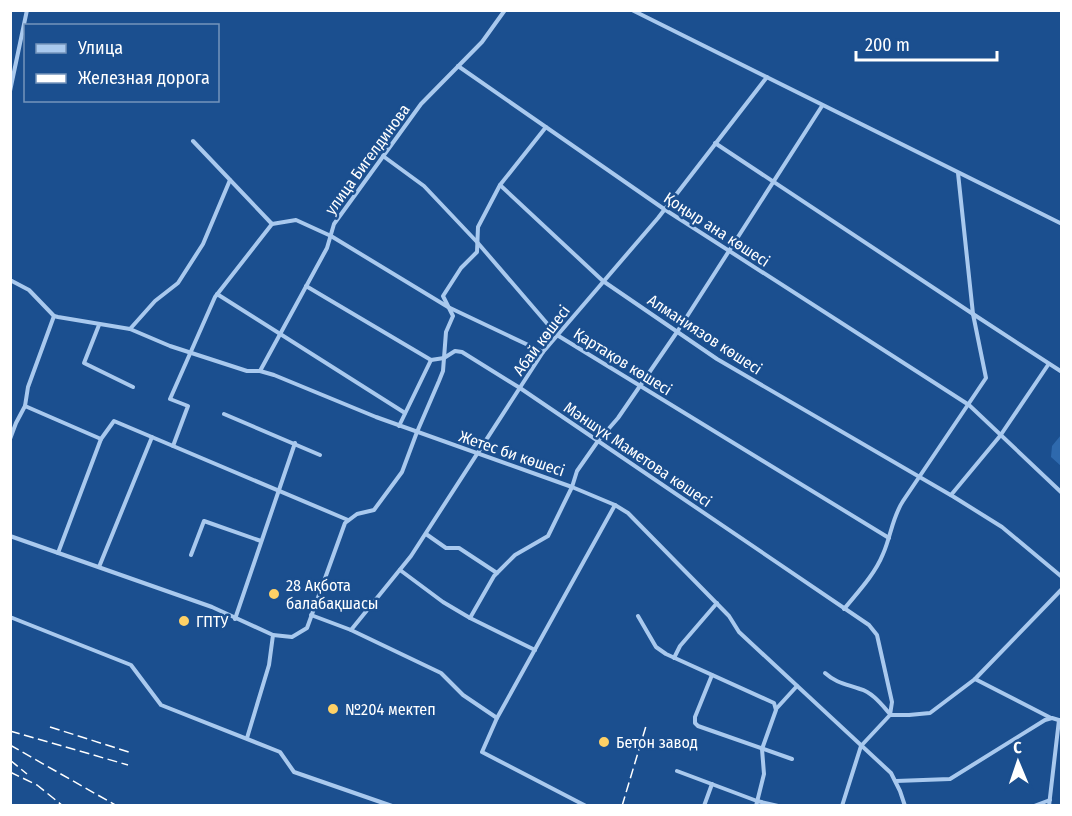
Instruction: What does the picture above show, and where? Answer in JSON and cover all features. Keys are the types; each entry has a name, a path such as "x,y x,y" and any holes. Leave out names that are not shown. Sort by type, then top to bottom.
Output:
{"street":[{"path":"10,91 27,10"},
{"name":"улица Бигелдинова","path":"260,371 327,248 334,224 421,104 482,42 505,10"},
{"path":"632,10 1062,224"},
{"path":"10,50 18,51"},
{"name":"Қоңыр ана көшесі","path":"458,66 664,209 969,405 1062,493"},
{"name":"Абай көшесі","path":"351,630 426,534 543,352 664,209 766,77"},
{"path":"470,618 497,573 515,555 548,536 572,487 577,471 618,418 677,332 822,106"},
{"path":"10,536 212,608 273,635 292,637 307,628 345,523 357,514 374,510 402,472 439,381 446,332 453,316 443,296 461,268 477,252 478,227 500,185 546,127"},
{"path":"193,141 272,224"},
{"path":"715,143 1048,365 1062,372"},
{"name":"Қартақов көшесі","path":"383,156 424,186 477,242 557,335 889,538"},
{"path":"844,609 882,558 895,513 986,378 973,314 958,173"},
{"path":"130,329 155,301 178,283 203,244 230,180"},
{"name":"Алманиязов көшесі","path":"500,185 603,281 717,359 1002,527 1062,577"},
{"path":"173,446 188,406 170,399 190,353 217,294 272,224 297,220 331,236 448,307 543,352"},
{"path":"10,280 29,290 54,316 28,387 26,406 10,438"},
{"path":"306,286 431,360 399,426"},
{"path":"217,294 405,413"},
{"name":"Жетес би көшесі","path":"54,316 130,329 190,353 247,371 260,371 274,375 399,426 572,487 615,505 628,513 717,603 739,632 891,773 905,806"},
{"path":"99,325 84,363 133,387"},
{"name":"Мәншүк Маметова көшесі","path":"431,360 444,358 455,351 462,352 520,388 874,630 892,702 890,714"},
{"path":"951,495 1000,436 1048,365"},
{"path":"26,406 101,439"},
{"path":"224,414 320,455"},
{"path":"58,553 101,439 114,421 349,520"},
{"path":"99,567 152,437"},
{"path":"235,619 295,443"},
{"path":"585,804 482,752 498,718 615,505"},
{"path":"191,555 204,521 261,541"},
{"path":"426,534 446,548 459,548 497,573"},
{"path":"400,570 443,602 470,618 535,650"},
{"path":"825,674 844,686 863,689 882,704 890,714 930,713 975,679 1062,589"},
{"path":"674,658 680,646 717,603"},
{"path":"311,615 351,630 441,673 463,695 498,718"},
{"path":"638,616 656,647 674,658 774,703 776,710"},
{"path":"10,617 131,665 161,705 280,752 294,772 392,806"},
{"path":"247,738 270,665 273,635"},
{"path":"712,675 695,717 695,723 792,759"},
{"path":"975,679 1060,720 1049,806"},
{"path":"756,803 764,774 762,749 776,710 797,686"},
{"path":"842,806 861,746 890,714"},
{"path":"896,782 950,779 1045,720 1052,718"},
{"path":"677,771 756,803 778,806"},
{"path":"704,806 712,784"},
{"path":"1034,806 1050,800"}],"shaded area":[{"path":"1061,435 1061,466 1051,457 1052,446"}],"railway":[{"path":"622,806 646,726"},
{"path":"50,727 132,753"},
{"path":"10,731 128,765"},
{"path":"10,745 117,806"},
{"path":"10,760 27,774"},
{"path":"10,772 37,785 63,806"}],"place":[{"name":"28 Ақбота балабақшасы","path":"274,594"},
{"name":"ГПТУ","path":"184,621"},
{"name":"№204 мектеп","path":"333,709"},
{"name":"Бетон завод","path":"604,742"}]}
